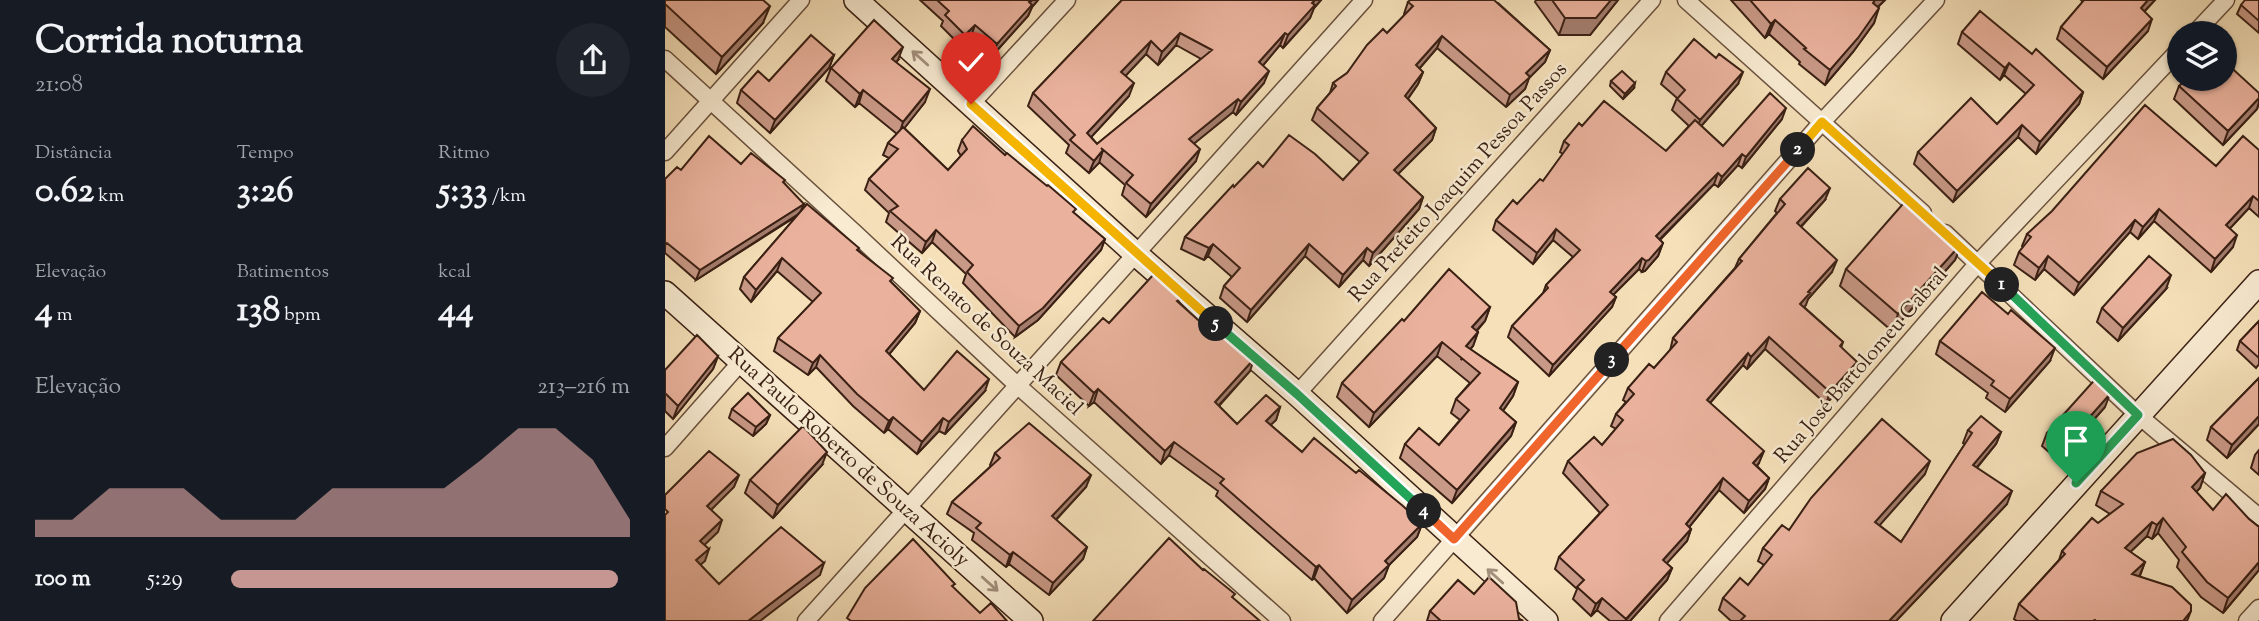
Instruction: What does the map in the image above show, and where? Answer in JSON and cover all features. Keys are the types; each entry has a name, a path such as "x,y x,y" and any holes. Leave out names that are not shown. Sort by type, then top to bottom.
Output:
{"street":[{"path":"665,152 801,0"},
{"path":"856,0 1137,254 1297,394 1546,621"},
{"path":"971,104 1067,0"},
{"path":"806,621 1364,0"},
{"name":"Rua Prefeito Joaquim Pessoa Passos","path":"1297,394 1652,0"},
{"path":"1686,0 1978,263 2138,415 2259,517"},
{"path":"1382,621 1822,122 1936,0"},
{"path":"2206,21 2226,0"},
{"name":"Rua Renato de Souza Maciel","path":"665,59 1017,385 1282,621"},
{"name":"Rua José Bartolomeu Cabral","path":"1668,621 1978,263 2167,63"},
{"path":"1953,621 2259,282"},
{"name":"Rua Paulo Roberto de Souza Acioly","path":"665,293 1031,621"},
{"path":"665,448 740,363"},
{"path":"2247,621 2259,608"}],"building":[{"path":"665,0 763,0 770,6 722,57 665,4"},
{"path":"937,0 1032,0 1029,2 1032,5 997,44 975,25 965,35 945,15 949,11"},
{"path":"1122,0 1315,0 1312,3 1315,5 1288,35 1285,33 1259,62 1269,71 1241,102 1238,99 1189,139 1200,149 1151,204 1126,183 1133,175 1101,148 1103,150 1094,161 1070,140 1075,135 1033,93","holes":["1180,33 1212,50 1097,144 1087,133 1134,83 1121,72 1151,41 1162,52"]},
{"path":"1494,0 1550,50 1526,73 1530,77 1510,95 1442,36 1416,65 1423,72 1405,96 1436,128 1394,170 1423,197 1373,253 1367,248 1343,275 1309,244 1251,310 1224,286 1240,268 1213,244 1209,248 1185,237 1258,162 1263,167 1289,135 1343,180 1368,153 1317,108 1336,86 1333,83 1347,73 1367,45 1383,29 1387,33 1413,6 1408,2"},
{"path":"1552,0 1611,0 1596,18 1565,18"},
{"path":"1750,0 1875,0 1873,3 1879,8 1858,38 1830,70 1775,20 1771,24"},
{"path":"2084,0 2148,0 2141,8 2152,19 2107,67 2061,27"},
{"path":"2245,0 2259,0 2259,21 2241,5"},
{"path":"1980,11 2032,54 2036,49 2083,92 2040,142 2022,125 1957,191 1918,152 1971,98 1997,124 2034,85 2009,63 2005,68 1962,32"},
{"path":"874,20 903,47 892,59 930,89 903,122 863,90 860,94 831,68"},
{"path":"811,35 834,55 775,120 741,90 758,71 769,81"},
{"path":"1694,39 1716,58 1719,54 1743,72 1700,120 1677,99 1685,90 1666,72"},
{"path":"1622,71 1635,83 1625,94 1611,81"},
{"path":"2237,73 2259,93 2259,98 2228,131 2184,91 2237,91"},
{"path":"1770,93 1786,108 1746,157 1742,154 1722,177 1718,173 1656,236 1662,245 1649,260 1642,258 1610,292 1616,297 1553,365 1512,326 1580,250 1556,229 1537,253 1496,220 1513,200 1517,204 1540,179 1543,181 1569,145 1564,141 1579,123 1582,126 1604,101 1666,151 1695,120 1723,146"},
{"path":"2145,105 2216,166 2243,136 2259,150 2259,201 2253,196 2226,225 2237,235 2215,259 2159,209 2143,227 2135,220 2079,283 2048,256 2039,268 2019,252 2031,237 2027,234 2052,211"},
{"path":"973,126 1005,155 1007,153 1048,185 1076,209 1073,212 1105,239 1043,308 1019,326 967,272 973,265 936,230 926,242 890,211 898,206 869,179 898,149 888,143 903,127 948,170 967,149 962,140"},
{"path":"709,136 741,164 751,153 785,180 783,182 804,204 700,270 667,243 665,245 665,179 677,167 681,170"},
{"path":"1808,168 1830,188 1797,223 1837,260 1800,304 1843,342 1840,346 1857,362 1830,392 1769,337 1751,357 1748,353 1707,400 1764,451 1753,463 1769,478 1749,501 1723,478 1686,524 1691,529 1663,560 1672,568 1626,619 1602,598 1596,604 1577,587 1584,580 1559,557 1608,505 1568,461 1594,437 1602,445 1623,420 1616,414 1634,394 1628,388 1649,364 1654,368 1677,342 1673,338 1742,261 1739,259 1785,204 1780,199"},
{"path":"1909,197 1962,243 1898,314 1846,269"},
{"path":"807,204 859,248 857,250 893,278 890,281 920,311 886,351 924,390 957,351 989,379 949,422 943,418 922,442 893,417 889,421 857,394 820,355 813,363 778,338 821,293 782,258 756,290 744,277"},
{"path":"2149,256 2171,275 2123,328 2102,308"},
{"path":"1449,269 1490,307 1472,327 1478,332 1466,346 1518,382 1500,408 1516,422 1457,490 1405,444 1419,428 1439,445 1469,410 1456,399 1480,373 1442,342 1374,413 1342,383 1402,319 1404,321"},
{"path":"1154,274 1180,299 1177,301 1216,336 1221,330 1254,359 1215,402 1237,424 1266,395 1280,407 1266,421 1302,452 1314,438 1356,473 1359,470 1422,524 1385,561 1389,565 1352,600 1319,565 1316,567 1220,483 1224,479 1174,442 1165,451 1098,389 1094,393 1061,362 1103,318 1109,323"},
{"path":"1982,292 2008,314 2011,310 2055,348 2010,399 1991,385 1994,381 1940,341"},
{"path":"2259,321 2259,358 2240,341"},
{"path":"697,335 718,356 678,406 665,393 665,370"},
{"path":"2099,375 2110,394 2063,447 2047,433"},
{"path":"2259,378 2259,416 2232,445 2211,427"},
{"path":"748,393 770,415 756,427 732,409"},
{"path":"1981,416 2001,432 1973,465 2012,491 1889,621 1740,621 1745,616 1723,598 1740,578 1748,585 1772,555 1763,548 1782,525 1789,530 1811,498 1882,419 1930,461 1875,522 1901,542 1972,433 1968,430"},
{"path":"1029,423 1091,475 1052,516 1087,547 1053,583 1013,552 1010,555 976,528 981,523 952,502 1000,458 995,453"},
{"path":"803,426 827,452 778,505 750,480"},
{"path":"2173,439 2191,455 2205,473 2192,487 2213,510 2226,494 2259,527 2259,562 2228,598 2207,582 2182,552 2186,547 2163,518 2157,525 2152,522 2125,548 2145,562 2132,574 2172,587 2191,605 2191,611 2183,621 2039,621 2019,604 2065,554 2062,551 2092,518 2098,523 2123,504 2101,491 2137,453"},
{"path":"709,451 739,475 707,506 722,520 700,541 709,549 696,560 719,584 781,527 824,563 748,621 665,621 665,515 668,512 665,509 665,495"},
{"path":"1169,538 1203,570 1235,594 1232,597 1260,621 1093,621"},
{"path":"913,539 955,584 952,586 980,613 991,603 1007,621 851,621 847,618 865,588"},
{"path":"1489,577 1516,602 1519,619 1523,621 1441,621 1430,611 1458,580 1474,594"}],"route":[{"path":"971,104 1297,394 1454,539 1822,122 1978,263 2138,415 2076,483"}]}
